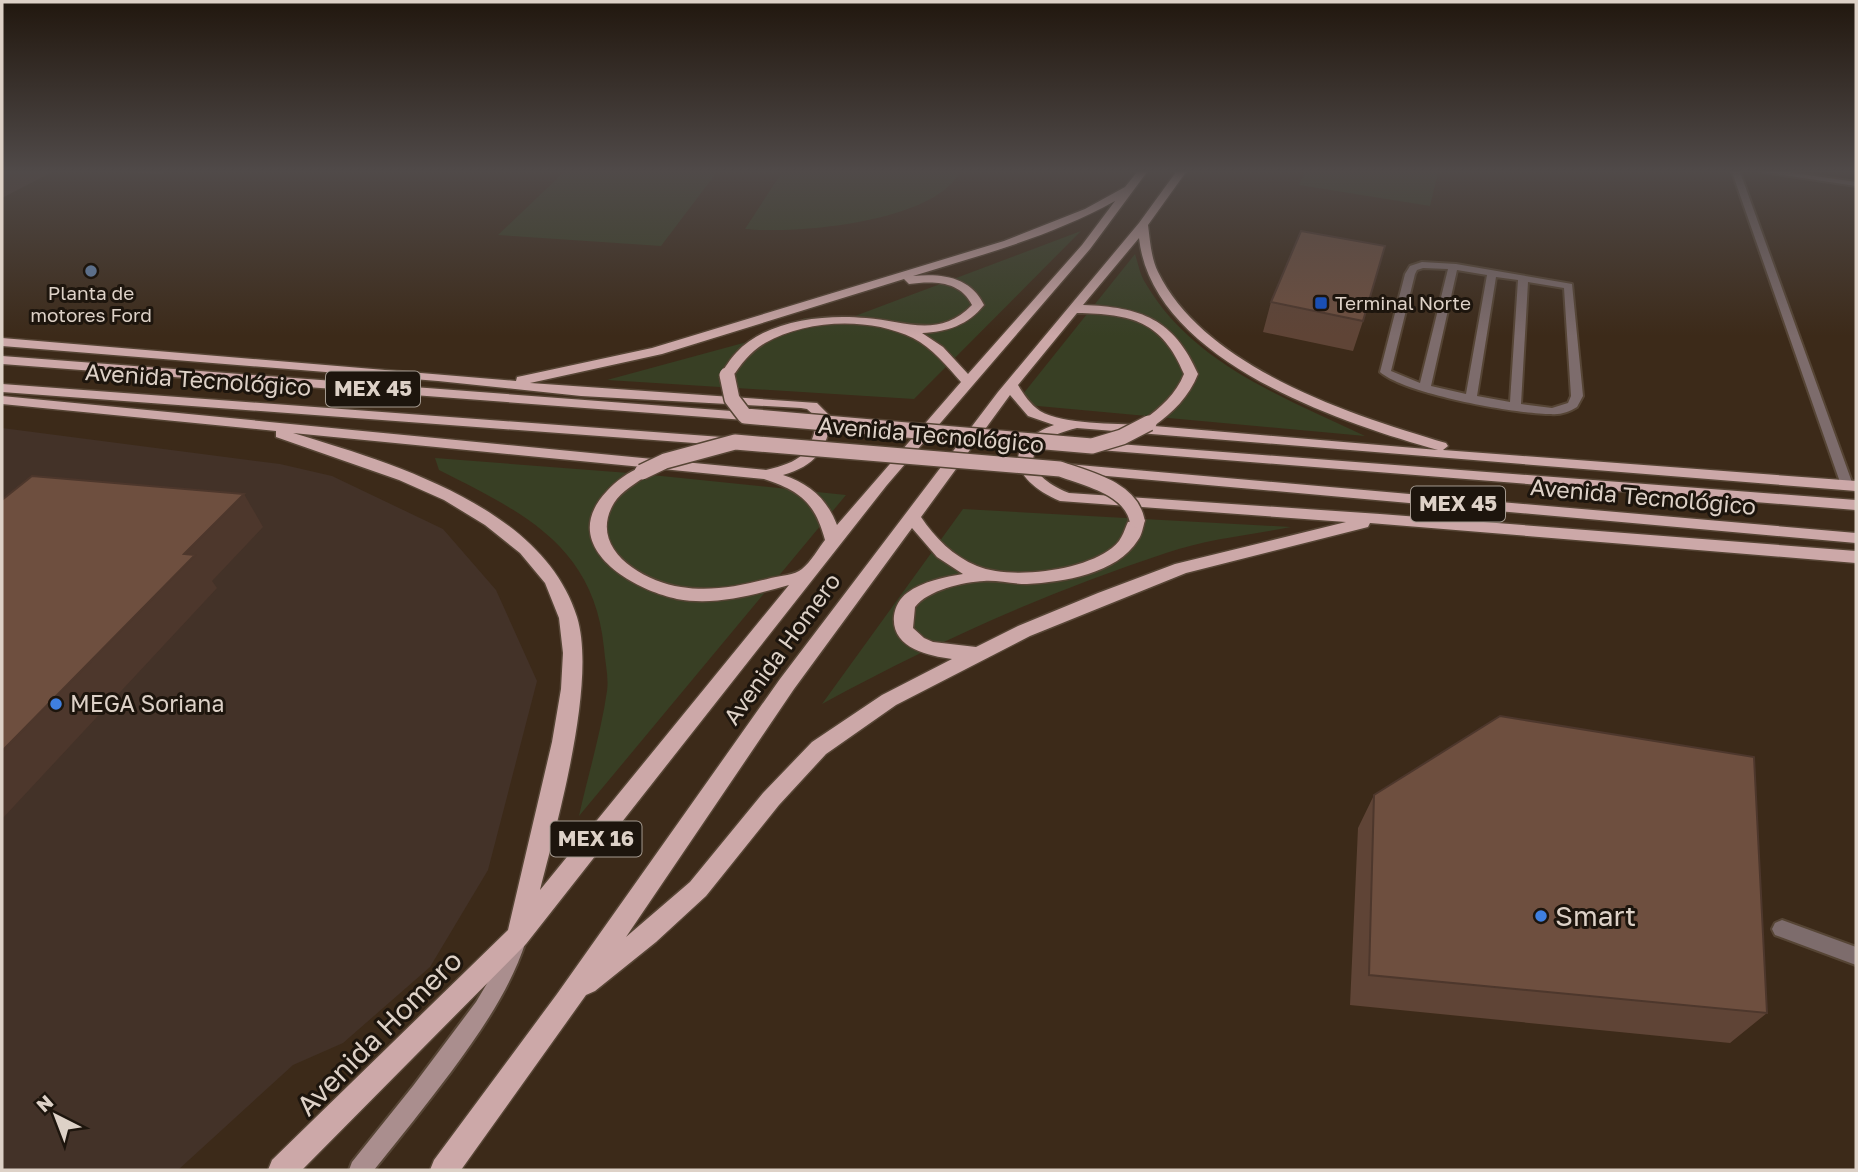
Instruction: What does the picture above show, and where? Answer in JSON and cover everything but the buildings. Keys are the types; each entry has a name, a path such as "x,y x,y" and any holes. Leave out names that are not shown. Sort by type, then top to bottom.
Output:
{"main road":[{"path":"505,383 618,361 1053,227"},
{"name":"Avenida Homero","path":"282,1170 518,936 834,541 1102,227"},
{"name":"Avenida Homero","path":"444,1170 572,993 787,684 1007,390 1142,227"},
{"path":"1143,227 1152,272 1166,298 1192,326 1241,363 1293,393 1344,416 1392,433 1496,459"},
{"path":"842,294 917,278 944,279 961,286 976,297 978,305 963,321 942,329 903,329"},
{"path":"1074,309 1123,310 1138,315 1159,327 1175,343 1191,374 1186,388 1172,405 1149,423 1122,438 1092,446"},
{"path":"745,416 732,399 726,375 733,361 744,349 760,340 789,328 822,322 876,322 903,329 933,345 963,387"},
{"path":"2,342 696,400 801,404 820,411 824,417 823,431 816,451 807,462 793,469 766,475"},
{"name":"Avenida Tecnológico","path":"2,360 745,416 1092,446 1856,505"},
{"name":"Avenida Tecnológico","path":"2,388 735,442 1856,538"},
{"path":"1007,390 1035,414 1077,425 1852,486"},
{"path":"2,400 766,475 788,481 821,504 834,541"},
{"path":"241,422 361,458 420,481 474,510 515,541 537,561 556,588 567,616 572,650 571,700 551,801 518,936"},
{"path":"1077,425 1046,431 1035,439 1028,453 1026,467 1033,481 1049,492 1066,498 1381,519 1856,557"},
{"path":"735,442 665,461 620,487 607,501 600,516 599,532 603,548 613,562 631,577 652,586 695,595 724,595 806,575"},
{"path":"912,516 933,546 950,560 985,575 1028,580 1065,574 1101,562 1125,548 1137,534 1138,520 1134,507 1115,490 1060,469"},
{"path":"572,993 656,928 698,889 771,799 820,748 890,700 1024,631 1104,597 1181,569 1381,519"},
{"path":"981,653 947,654 928,648 912,638 903,623 909,601 920,593 985,575"},
{"name":"Avenida Homero","path":"360,1170 427,1087 498,988 510,965 518,936"}],"street":[{"path":"1756,227 1852,486"},
{"path":"1422,265 1453,267 1569,286 1577,396 1573,405 1555,411 1515,407 1425,387 1394,378 1385,372 1413,268 1422,265"},
{"path":"1425,387 1453,267"},
{"path":"1471,397 1492,273"},
{"path":"1515,407 1523,278"},
{"path":"1782,929 1856,956"}],"shaded area":[{"path":"2,428 280,464 332,476 443,529 496,590 537,681 488,870 430,967 343,1043 293,1065 178,1170 2,1170"}],"green space":[{"path":"507,227 676,227 661,246 498,235"},
{"path":"746,227 830,227 768,230 745,229"},
{"path":"1081,231 914,399 607,380 758,339 805,318 855,316"},
{"path":"1135,254 1144,280 1166,312 1189,336 1215,357 1273,392 1365,436 1015,404"},
{"path":"435,458 642,474 846,495 579,816 607,686 604,648 597,613 586,583 569,557 549,536 498,501 439,470"},
{"path":"963,509 1291,527 1181,548 1122,568 1034,602 948,640 822,704"}],"place":[{"name":"Planta de motores Ford","path":"91,271"},
{"name":"Terminal Norte","path":"1321,303"},
{"name":"MEGA Soriana","path":"56,704"},
{"name":"Smart","path":"1541,916"}]}
